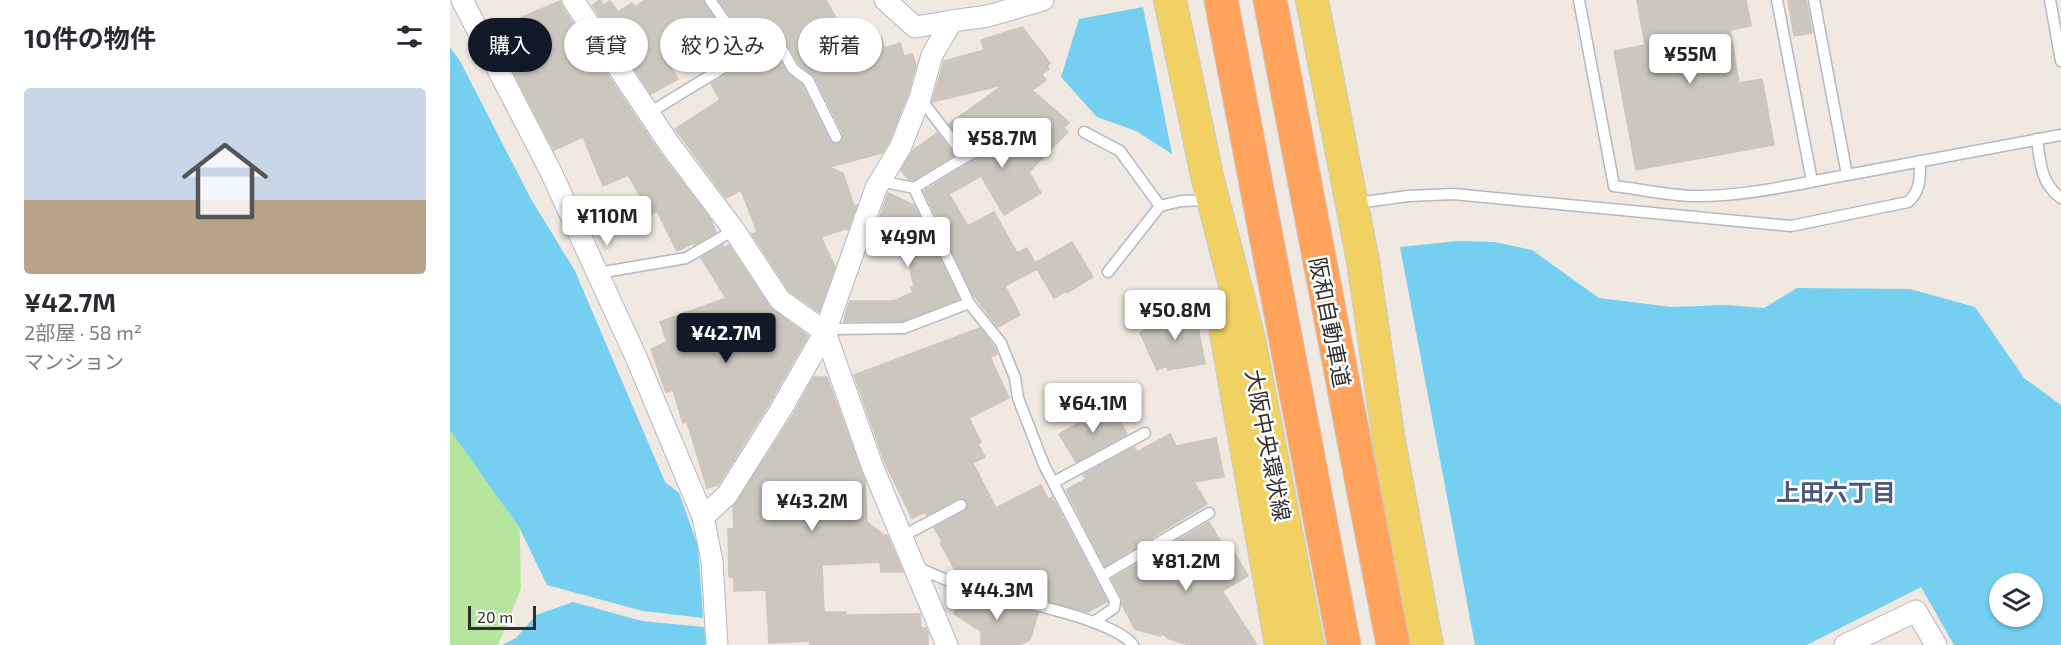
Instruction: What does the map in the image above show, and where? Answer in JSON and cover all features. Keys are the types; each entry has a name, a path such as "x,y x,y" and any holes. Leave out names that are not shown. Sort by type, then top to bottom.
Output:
{"highway":[{"path":"1221,0 1344,645"},
{"name":"阪和自動車道","path":"1270,0 1393,645"}],"main road":[{"name":"大阪中央環状線","path":"1170,0 1209,190 1249,339 1308,645"},
{"path":"1312,0 1363,261 1388,435 1427,645"},
{"path":"1342,153 1370,242 1441,645"},
{"path":"1209,190 1221,301 1281,645"}],"street":[{"path":"462,0 550,170 636,357 703,517 712,561 717,645"},
{"path":"573,0 670,145 734,230 780,300 825,332 873,468 912,566 947,645"},
{"path":"885,0 915,27 952,21 986,8 1043,0"},
{"path":"703,517 727,495 780,411 825,332 880,181 900,148 920,98 932,55 952,21"},
{"path":"1845,645 1916,611 1936,645"}],"lane":[{"path":"710,0 723,18"},
{"path":"1579,0 1614,186 1688,196 1746,194 2061,135"},
{"path":"1777,0 1812,181"},
{"path":"1814,0 1847,175"},
{"path":"2050,0 2061,61"},
{"path":"786,56 793,69 808,80 836,137"},
{"path":"650,113 716,72"},
{"path":"920,98 966,158"},
{"path":"1084,132 1120,151 1160,206"},
{"path":"2037,139 2041,171 2045,180 2061,198"},
{"path":"880,181 915,188 966,158 999,142"},
{"path":"1357,203 1408,196 1453,194 1791,226 1908,202 1917,193 1919,187 1920,161"},
{"path":"915,188 969,303 1001,343 1015,378 1018,398 1044,465 1115,601 1114,608 1094,622"},
{"path":"1108,272 1160,206 1209,190"},
{"path":"598,273 686,258 734,230"},
{"path":"825,332 835,329 904,328 969,303"},
{"path":"1054,482 1145,433"},
{"path":"901,537 961,505"},
{"path":"1102,576 1209,513"},
{"path":"912,566 966,587 1094,622 1127,636 1133,645"}],"green space":[{"path":"450,409 519,498 521,589 498,645 450,645"}],"water":[{"path":"1143,7 1172,154 1136,131 1097,117 1061,77 1079,19"},
{"path":"450,47 460,61 531,199 575,271 665,482 679,493 698,546 703,618 643,611 547,585 519,527 450,430"},
{"path":"1459,241 1495,242 1532,250 1599,298 1671,307 1726,305 1764,308 1797,288 1910,289 1975,307 2024,378 2061,405 2061,645 1954,645 1921,587 1807,645 1475,645 1400,247"},
{"path":"573,602 642,621 704,627 706,645 502,645 516,638 536,615"}],"building":[{"path":"600,0 603,5 610,1 618,12 632,3 635,7 646,0 703,0 715,18 660,18 660,72 674,72 678,79 651,94 636,72 648,72 648,18 601,18 592,5"},
{"path":"719,0 826,0 836,18 798,18 798,62 786,41 786,18 732,18"},
{"path":"1637,0 1746,0 1751,26 1730,30 1739,83 1762,79 1774,145 1636,170 1614,51 1645,45"},
{"path":"1788,0 1806,0 1812,33 1794,36"},
{"path":"560,1 569,18 564,18 564,72 605,72 659,152 711,220 716,232 694,245 693,243 677,251 657,211 651,215 628,175 603,186 583,137 554,150 513,72 552,72 552,18 520,18"},
{"path":"1022,27 1050,63 1047,66 1049,69 1042,74 1046,80 1032,90 1069,122 1064,128 1068,132 1029,172 1041,193 1004,215 981,176 949,194 968,226 994,212 1017,253 1027,248 1035,263 1072,242 1093,277 1054,298 1037,269 1005,286 1020,315 998,327 972,293 924,191 968,164 1002,149 1006,143 1004,136 999,135 967,148 949,124 1003,85 932,102 944,61 984,50 981,40"},
{"path":"882,40 885,48 900,43 904,56 912,54 916,65 908,94 889,142 882,153 829,167 843,173 854,206 857,205 848,230 821,237 835,267 819,312 789,291 752,234 757,232 741,190 726,198 675,129 720,100 711,84 730,72 786,71 802,85 830,141 836,144 842,141 843,134 815,77 809,72 882,72"},
{"path":"937,133 954,155 913,180 908,179 901,170 912,151"},
{"path":"888,193 914,205 959,299 903,321 844,321 850,301 894,301 913,292 911,288 914,287 904,239 879,242 872,239"},
{"path":"723,245 724,248 729,245 770,307 808,336 718,485 707,488 687,422 683,423 673,390 666,392 651,349 667,342 660,322 726,298 701,258"},
{"path":"1194,305 1205,364 1168,370 1167,366 1157,370 1140,333 1146,329 1144,325"},
{"path":"980,328 997,354 990,357 1009,398 969,418 981,442 978,444 985,457 973,463 996,508 1041,485 1048,499 1052,497 1107,602 1088,612 959,577 934,528 965,511 968,506 967,501 958,498 927,515 925,512 912,518 885,463 854,375"},
{"path":"814,377 827,377 865,481 867,522 887,535 903,572 881,572 880,562 822,565 824,612 845,612 846,615 920,614 921,628 926,628 928,633 928,645 810,645 809,641 769,643 766,590 734,591 734,578 729,577 728,529 734,529 733,507 791,418"},
{"path":"1110,405 1127,434 1076,462 1059,434"},
{"path":"1170,434 1176,446 1216,438 1224,477 1194,482 1207,504 1105,566 1066,490 1086,479 1083,475 1134,447 1137,452"},
{"path":"1209,522 1228,554 1233,551 1248,576 1222,591 1257,645 1189,645 1167,638 1164,634 1160,636 1135,629 1122,605 1122,598 1112,579"},
{"path":"961,594 1038,613 1030,640 1018,645 981,645 981,631 954,614"}],"district":[{"name":"上田六丁目","path":"1836,491"}]}
